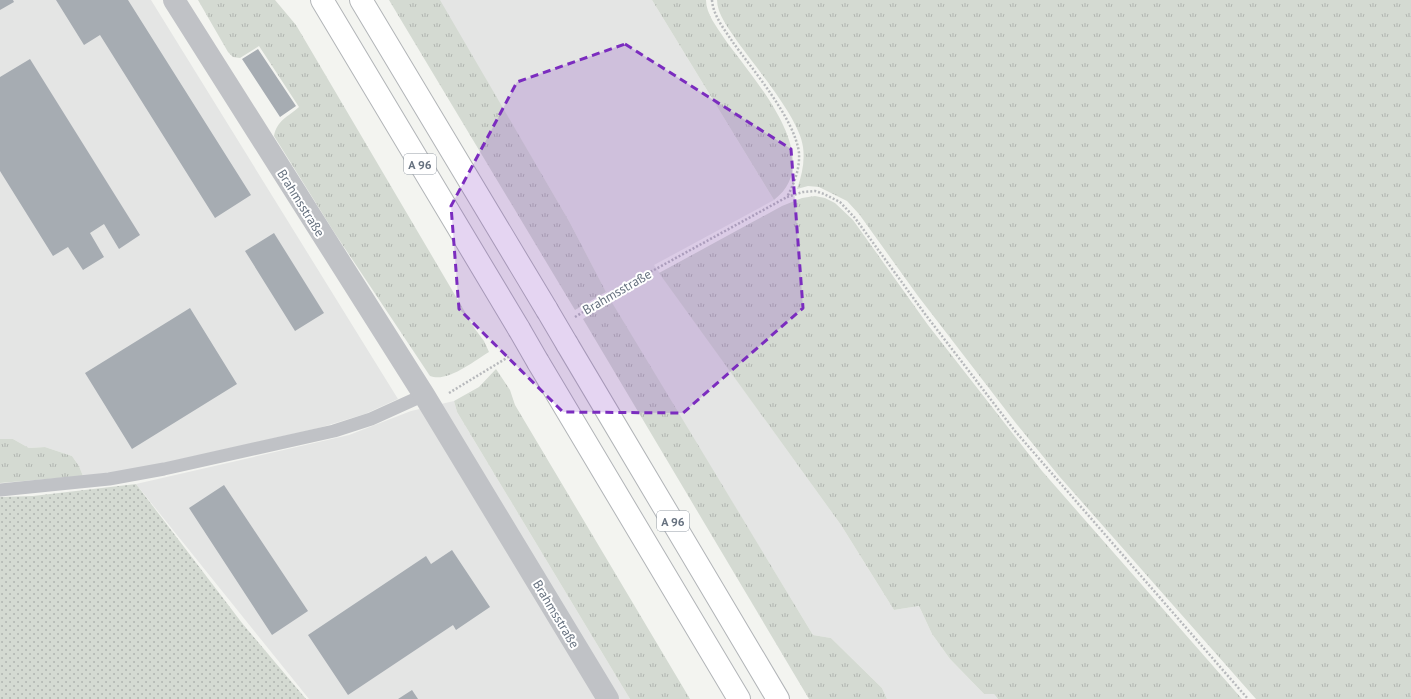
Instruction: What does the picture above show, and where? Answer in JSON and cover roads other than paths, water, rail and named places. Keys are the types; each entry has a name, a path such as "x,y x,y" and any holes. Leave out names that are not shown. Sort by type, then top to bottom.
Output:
{"highway":[{"name":"A 96","path":"322,0 739,699"},
{"name":"A 96","path":"360,0 547,310 778,699"}],"street":[{"name":"Brahmsstraße","path":"174,0 427,400 608,699"}],"lane":[{"path":"0,490 109,479 179,466 334,431 371,420 427,400"}]}
